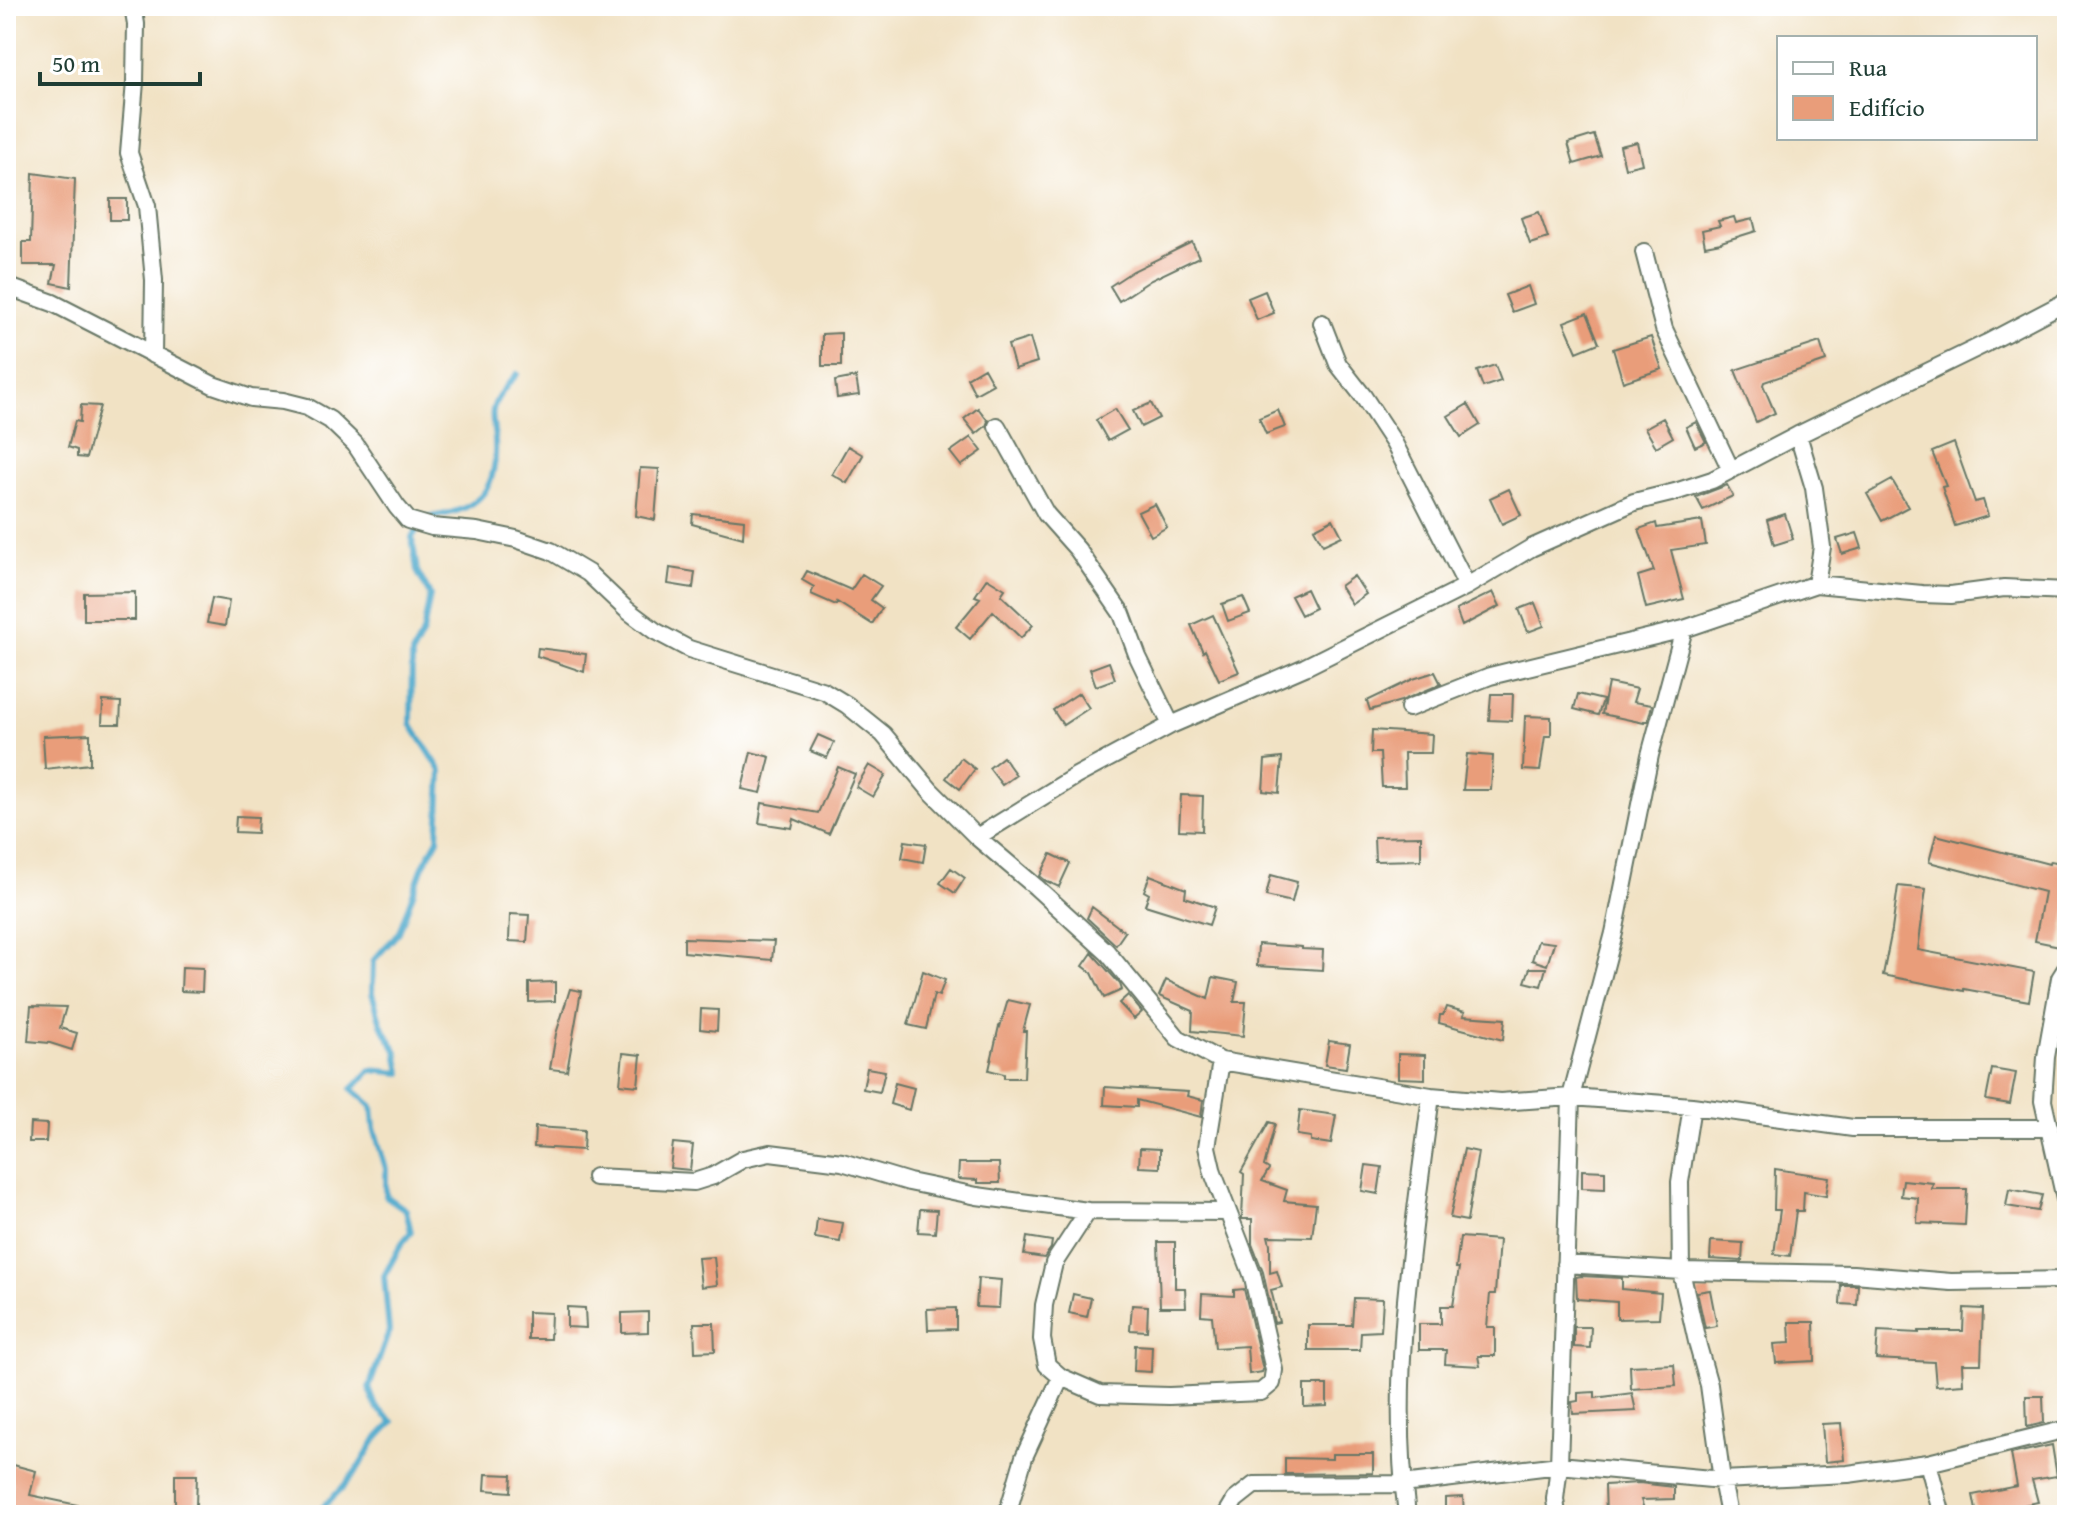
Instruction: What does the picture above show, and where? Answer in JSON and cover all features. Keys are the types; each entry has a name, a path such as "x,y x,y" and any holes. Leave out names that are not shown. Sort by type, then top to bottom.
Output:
{"street":[{"path":"133,6 136,24 135,82 129,153 149,218 154,280 153,355"},
{"path":"1644,252 1664,329 1731,470"},
{"path":"6,286 53,303 213,385 251,398 307,407 330,420 355,444 408,520 432,527 490,533 551,551 588,573 627,610 655,631 689,649 824,691 847,705 883,734 930,790 977,837 1107,952 1178,1038 1221,1061 1431,1096 1500,1102 1571,1097 1692,1106 1853,1128 2050,1128"},
{"path":"977,837 1076,776 1171,725 1305,667 1467,586 1531,548 1634,502 1712,480 2067,301"},
{"path":"1322,323 1338,364 1394,443 1467,586"},
{"path":"997,426 1046,514 1078,550 1122,614 1138,657 1171,725"},
{"path":"1798,435 1814,488 1822,547 1816,584"},
{"path":"1409,708 1490,676 1684,629 1816,584 1951,595 2004,588 2067,591"},
{"path":"1557,1515 1555,1499 1559,1465 1571,1097 1614,933 1650,755 1684,629"},
{"path":"2067,967 2060,978 2046,1057 2043,1101 2067,1208"},
{"path":"1088,1211 1054,1263 1044,1305 1042,1339 1047,1365 1061,1377 1100,1394 1169,1396 1261,1392 1272,1383 1274,1370 1252,1274 1213,1173 1207,1147 1221,1061"},
{"path":"1407,1515 1403,1484 1400,1377 1410,1257 1431,1096"},
{"path":"1692,1106 1680,1182 1681,1271 1709,1385 1729,1515"},
{"path":"595,1177 694,1182 713,1176 743,1159 770,1153 842,1162 909,1182 977,1196 1088,1211 1228,1212"},
{"path":"1565,1264 1681,1271 1853,1274 1951,1282 2067,1280"},
{"path":"1004,1515 1009,1508 1024,1457 1061,1377"},
{"path":"1226,1515 1235,1500 1254,1485 1403,1484 1559,1465 1722,1480 1848,1474 1928,1463 2067,1429"},
{"path":"1928,1463 1942,1515"}],"building":[{"path":"1594,135 1601,156 1574,164 1568,143"},
{"path":"1637,142 1642,164 1625,168 1620,146"},
{"path":"33,173 75,179 71,287 52,283 56,265 23,265 23,242 31,242"},
{"path":"110,199 127,199 127,220 110,220"},
{"path":"1539,212 1548,238 1530,244 1521,218"},
{"path":"1734,217 1736,223 1753,219 1756,231 1705,246 1702,230 1720,226 1718,221"},
{"path":"1192,242 1199,257 1151,280 1119,301 1110,286"},
{"path":"1528,286 1534,304 1512,312 1505,295"},
{"path":"1265,291 1274,313 1257,320 1248,298"},
{"path":"1587,313 1599,343 1577,352 1564,322"},
{"path":"841,333 841,366 822,366 822,334"},
{"path":"1651,337 1662,369 1623,382 1613,349"},
{"path":"1030,338 1037,362 1015,369 1008,345"},
{"path":"1820,342 1826,361 1764,382 1775,413 1756,422 1735,370"},
{"path":"1495,365 1501,381 1483,387 1477,371"},
{"path":"984,368 993,384 975,394 967,378"},
{"path":"856,377 859,395 837,398 835,381"},
{"path":"1151,403 1159,418 1141,427 1133,411"},
{"path":"1468,404 1480,425 1461,437 1448,416"},
{"path":"81,405 100,406 86,458 77,457 77,450 68,447 75,421 80,422"},
{"path":"978,408 988,421 976,434 964,419"},
{"path":"1115,409 1128,430 1108,441 1096,420"},
{"path":"1278,410 1285,427 1266,434 1259,418"},
{"path":"1663,418 1673,437 1656,447 1645,428"},
{"path":"1696,422 1706,442 1695,447 1686,427"},
{"path":"971,437 982,451 961,466 950,452"},
{"path":"1954,443 1975,502 1983,500 1988,516 1955,526 1942,487 1946,486 1932,452"},
{"path":"848,446 863,455 847,483 832,474"},
{"path":"640,468 659,469 655,520 636,516"},
{"path":"1892,480 1908,507 1882,521 1867,494"},
{"path":"1727,485 1733,496 1703,510 1696,497"},
{"path":"1509,489 1521,515 1502,524 1490,498"},
{"path":"1155,504 1167,527 1151,536 1138,512"},
{"path":"693,514 744,520 743,538 692,524"},
{"path":"1785,514 1793,539 1774,545 1767,520"},
{"path":"1333,519 1342,536 1323,545 1314,529"},
{"path":"1702,521 1706,545 1671,550 1684,599 1646,608 1638,576 1654,571 1639,529 1656,523 1657,528"},
{"path":"1857,533 1862,548 1842,554 1837,539"},
{"path":"670,568 695,572 693,588 668,584"},
{"path":"807,571 851,590 862,574 881,586 871,600 882,608 872,624 837,602 836,605 811,594 814,587 802,580"},
{"path":"1354,576 1366,594 1352,604 1340,586"},
{"path":"987,578 1005,589 1001,595 1033,625 1021,638 993,611 970,639 956,627 980,598 975,596"},
{"path":"1306,589 1315,608 1301,615 1291,596"},
{"path":"135,592 135,620 84,620 84,593"},
{"path":"1493,592 1500,606 1462,626 1456,610"},
{"path":"1243,597 1250,613 1228,621 1222,604"},
{"path":"212,598 229,601 225,626 207,623"},
{"path":"1535,603 1544,626 1528,632 1519,609"},
{"path":"1213,615 1239,672 1219,680 1191,625"},
{"path":"538,648 586,654 584,672 537,656"},
{"path":"1109,662 1115,679 1096,686 1090,669"},
{"path":"1435,672 1441,684 1370,710 1367,701"},
{"path":"1608,683 1637,689 1633,702 1652,705 1648,721 1644,723 1602,714"},
{"path":"1079,693 1089,708 1063,725 1053,710"},
{"path":"1491,694 1513,694 1512,721 1489,720"},
{"path":"1578,694 1603,700 1598,715 1574,709"},
{"path":"103,701 121,702 120,724 102,724"},
{"path":"1525,716 1551,717 1551,736 1545,736 1540,771 1523,770"},
{"path":"1372,730 1432,734 1431,753 1404,753 1405,787 1382,787 1380,753 1371,753"},
{"path":"90,734 90,764 45,769 43,736"},
{"path":"818,735 834,742 827,758 810,751"},
{"path":"751,752 770,757 761,793 742,789"},
{"path":"1467,754 1493,756 1491,790 1463,790"},
{"path":"1003,757 1016,775 1002,785 989,768"},
{"path":"961,758 975,769 960,789 946,778"},
{"path":"1282,758 1279,793 1263,791 1265,760"},
{"path":"869,765 886,775 873,797 856,787"},
{"path":"838,767 855,774 829,834 794,819 792,828 759,823 762,803 818,813"},
{"path":"1181,795 1203,796 1202,831 1179,830"},
{"path":"236,816 258,817 257,833 235,832"},
{"path":"1936,835 2049,864 2050,861 2067,864 2067,910 2060,946 2035,941 2044,892 1929,862"},
{"path":"1421,836 1421,860 1375,861 1374,837"},
{"path":"905,841 926,844 923,862 902,858"},
{"path":"1051,854 1070,863 1059,887 1040,876"},
{"path":"951,868 965,878 955,893 940,883"},
{"path":"1150,875 1186,889 1185,897 1215,907 1209,925 1145,905 1149,894 1144,891"},
{"path":"1271,875 1297,882 1292,902 1266,896"},
{"path":"1898,886 1926,889 1918,950 2034,972 2029,1001 1883,975"},
{"path":"1092,907 1125,932 1116,945 1087,918"},
{"path":"510,914 529,915 527,942 509,941"},
{"path":"684,938 774,941 772,960 684,952"},
{"path":"1538,941 1554,943 1547,965 1532,960"},
{"path":"1258,944 1323,950 1322,970 1257,966"},
{"path":"1092,953 1122,990 1104,998 1092,973 1083,966"},
{"path":"182,967 203,968 202,992 181,991"},
{"path":"1530,968 1546,968 1541,986 1525,982"},
{"path":"923,971 945,980 939,996 934,994 926,1029 908,1025"},
{"path":"1213,977 1238,982 1234,1002 1246,1002 1243,1036 1192,1031 1193,1011 1159,996 1166,980 1208,999"},
{"path":"555,982 555,1001 529,1002 529,983"},
{"path":"570,989 581,991 567,1071 550,1069 556,1034"},
{"path":"1128,995 1142,1012 1134,1019 1119,1003"},
{"path":"1008,1000 1030,1005 1023,1031 1026,1031 1024,1078 1004,1078 1004,1074 989,1070"},
{"path":"31,1006 66,1007 60,1028 77,1033 72,1050 50,1043 28,1041"},
{"path":"1446,1007 1465,1012 1463,1016 1505,1019 1503,1040 1439,1023"},
{"path":"701,1009 718,1010 717,1031 700,1029"},
{"path":"1329,1041 1350,1044 1346,1068 1325,1065"},
{"path":"623,1053 641,1055 638,1086 620,1084"},
{"path":"1398,1054 1425,1055 1425,1079 1398,1078"},
{"path":"867,1068 885,1071 880,1092 863,1089"},
{"path":"1992,1069 2016,1073 2010,1104 1986,1100"},
{"path":"895,1083 914,1088 909,1110 890,1104"},
{"path":"1105,1087 1188,1092 1187,1096 1203,1100 1201,1117 1137,1100 1137,1107 1104,1105"},
{"path":"1300,1110 1336,1115 1331,1144 1297,1135"},
{"path":"1269,1122 1275,1124 1264,1166 1269,1169 1262,1181 1287,1190 1284,1201 1316,1204 1312,1237 1268,1236 1270,1273 1277,1271 1282,1287 1271,1290 1279,1322 1274,1323 1263,1272 1252,1244 1252,1219 1242,1219 1244,1174 1241,1172"},
{"path":"30,1123 47,1124 46,1142 29,1142"},
{"path":"535,1127 584,1130 583,1150 534,1147"},
{"path":"673,1143 693,1145 690,1170 670,1168"},
{"path":"1140,1148 1160,1149 1160,1168 1139,1167"},
{"path":"1464,1149 1478,1152 1467,1221 1450,1218"},
{"path":"959,1163 999,1163 1000,1183 958,1179"},
{"path":"1366,1165 1382,1167 1378,1194 1362,1191"},
{"path":"1775,1169 1829,1177 1826,1196 1804,1192 1803,1211 1796,1211 1790,1256 1774,1254 1780,1210 1774,1210"},
{"path":"1582,1170 1605,1171 1605,1189 1582,1188"},
{"path":"1903,1180 1933,1183 1932,1189 1967,1189 1965,1225 1917,1223 1918,1198 1901,1196"},
{"path":"2009,1189 2042,1195 2038,1211 2006,1206"},
{"path":"920,1209 937,1210 935,1233 918,1232"},
{"path":"817,1219 843,1223 840,1242 815,1238"},
{"path":"1027,1237 1052,1241 1044,1258 1024,1255"},
{"path":"1460,1237 1499,1240 1495,1294 1490,1294 1487,1327 1495,1327 1495,1356 1478,1356 1480,1366 1445,1364 1446,1350 1419,1350 1419,1324 1441,1324 1441,1306 1453,1306"},
{"path":"1711,1241 1743,1243 1742,1261 1710,1259"},
{"path":"1158,1242 1175,1242 1175,1288 1185,1288 1186,1307 1160,1307"},
{"path":"714,1257 717,1285 701,1287 698,1258"},
{"path":"1576,1277 1622,1278 1622,1289 1661,1293 1659,1318 1617,1319 1617,1302 1577,1299"},
{"path":"978,1278 1001,1280 999,1308 976,1307"},
{"path":"1841,1285 1858,1285 1857,1305 1840,1304"},
{"path":"1244,1289 1263,1370 1249,1374 1247,1346 1215,1348 1212,1316 1201,1315 1202,1294 1234,1296 1234,1290"},
{"path":"1710,1290 1717,1326 1705,1328 1697,1292"},
{"path":"1073,1294 1091,1298 1087,1317 1069,1313"},
{"path":"1354,1298 1383,1299 1381,1331 1361,1332 1360,1350 1308,1350 1308,1325 1352,1325"},
{"path":"1132,1305 1148,1306 1147,1331 1130,1330"},
{"path":"567,1307 585,1308 586,1328 567,1327"},
{"path":"956,1308 956,1329 928,1330 927,1309"},
{"path":"1964,1308 1983,1309 1981,1364 1962,1364 1963,1384 1936,1386 1934,1362 1876,1359 1878,1331 1963,1331"},
{"path":"528,1312 551,1313 550,1339 528,1339"},
{"path":"648,1312 648,1332 622,1333 622,1313"},
{"path":"1789,1322 1814,1322 1815,1361 1776,1363 1774,1344 1790,1343"},
{"path":"694,1323 714,1323 715,1351 695,1352"},
{"path":"1574,1327 1591,1327 1590,1348 1574,1347"},
{"path":"1135,1345 1152,1346 1151,1372 1134,1371"},
{"path":"1674,1364 1676,1386 1631,1389 1630,1366"},
{"path":"1304,1385 1327,1385 1327,1406 1304,1407"},
{"path":"1595,1392 1595,1398 1632,1393 1636,1411 1573,1414 1572,1402 1578,1401 1578,1393"},
{"path":"2026,1396 2043,1396 2044,1423 2027,1427"},
{"path":"1841,1423 1844,1460 1825,1462 1822,1424"},
{"path":"2052,1445 2057,1476 2032,1480 2038,1502 1977,1515 1973,1495 2017,1486 2011,1454"},
{"path":"1332,1454 1373,1454 1373,1473 1285,1474 1285,1458 1332,1459"},
{"path":"6,1463 36,1471 30,1495 87,1507 86,1515 7,1513 13,1482 6,1480"},
{"path":"486,1474 512,1475 511,1492 485,1490"},
{"path":"175,1475 197,1475 196,1506 175,1506"},
{"path":"1639,1483 1674,1487 1674,1499 1641,1500 1646,1515 1606,1515 1605,1485"},
{"path":"1463,1497 1464,1515 1445,1515 1445,1498"}],"waterway":[{"path":"319,1515 319,1511 357,1470 374,1442 393,1422 376,1407 369,1388 389,1331 384,1276 411,1232 406,1210 386,1196 386,1169 374,1128 372,1106 352,1089 371,1070 401,1073 397,1052 381,1024 372,993 373,961 399,932 423,866 438,839 441,771 411,724 412,654 423,633 430,595 417,571 412,537 427,517 471,504 488,486 495,459 493,410 500,395 517,374"}]}
